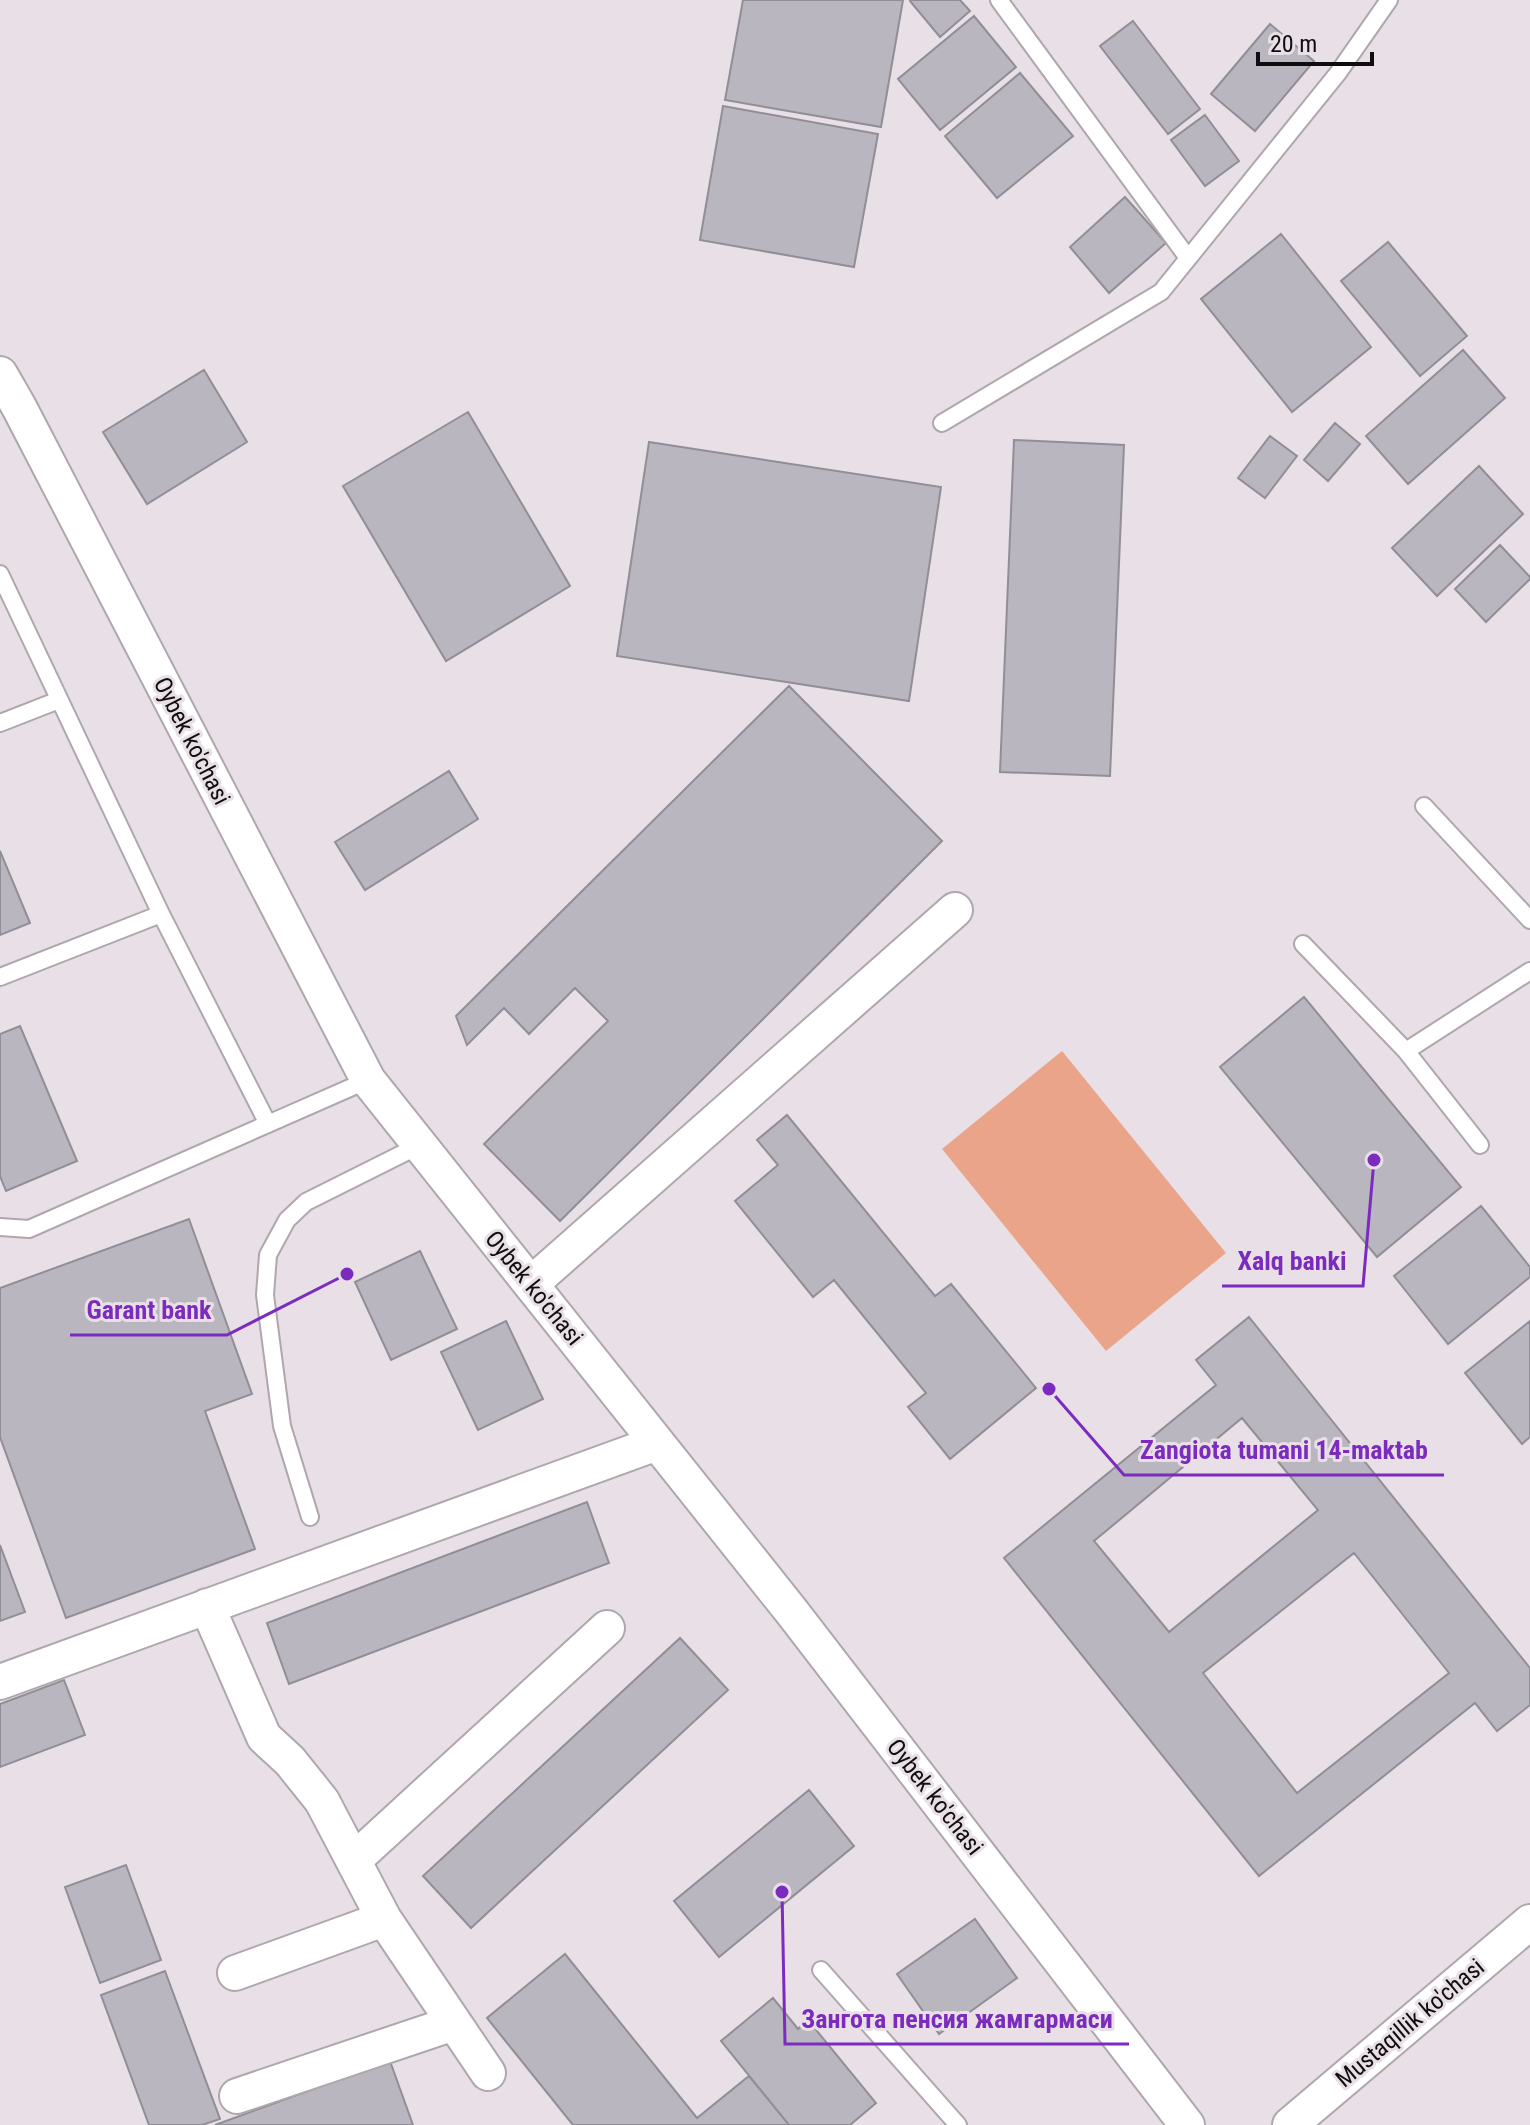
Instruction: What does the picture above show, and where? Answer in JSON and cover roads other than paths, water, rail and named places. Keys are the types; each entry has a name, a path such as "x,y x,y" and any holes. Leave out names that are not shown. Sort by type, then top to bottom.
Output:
{"street":[{"name":"Oybek ko'chasi","path":"0,374 10,411 368,1080 792,1612 1187,2125"},
{"path":"531,1284 955,910"},
{"path":"0,1682 657,1443"},
{"path":"207,1606 264,1737 290,1761 322,1801 384,1919 488,2073"},
{"path":"354,1860 607,1628"},
{"path":"235,1973 384,1919"},
{"name":"Mustaqillik ko'chasi","path":"1290,2125 1530,1922"},
{"path":"237,2096 454,2023"}],"lane":[{"path":"999,0 1188,258"},
{"path":"942,423 1161,292 1338,73 1389,0"},
{"path":"0,574 161,914 268,1124"},
{"path":"0,723 59,700"},
{"path":"1424,806 1530,920"},
{"path":"0,977 161,914"},
{"path":"1303,944 1406,1051 1480,1145"},
{"path":"1406,1051 1530,971"},
{"path":"0,1227 29,1229 368,1080"},
{"path":"310,1517 282,1426 265,1295 268,1255 287,1220 306,1202 420,1145"},
{"path":"821,1970 958,2125"}],"place":[{"name":"Xalq banki","path":"1374,1160"},
{"name":"Garant bank","path":"347,1274"},
{"name":"Zangiota tumani 14-maktab","path":"1049,1389"},
{"name":"Зангота пенсия жамгармаси","path":"782,1892"}]}
